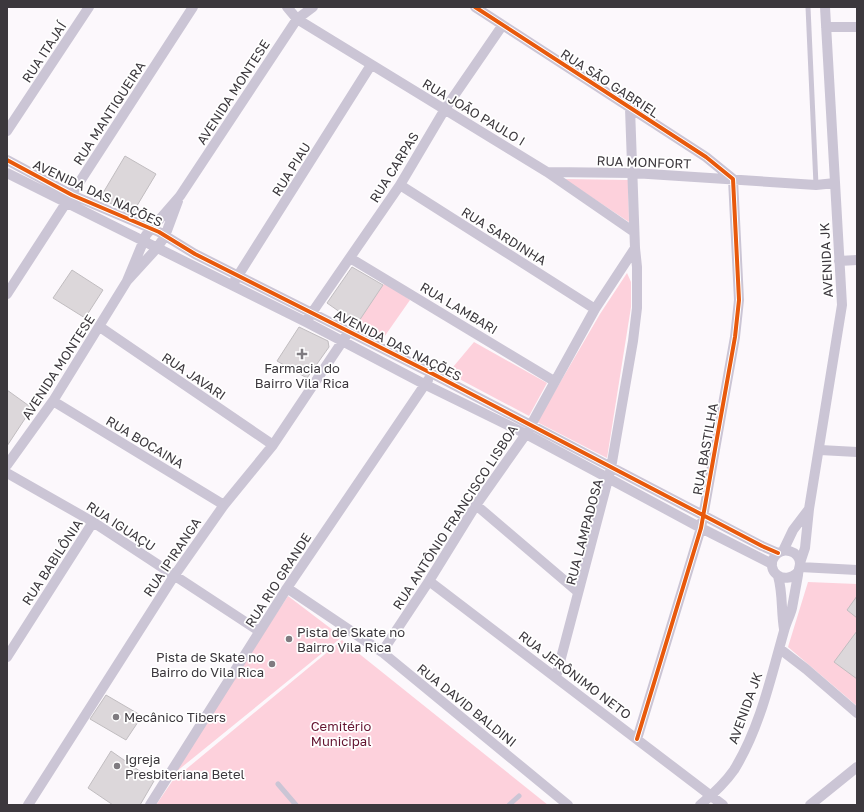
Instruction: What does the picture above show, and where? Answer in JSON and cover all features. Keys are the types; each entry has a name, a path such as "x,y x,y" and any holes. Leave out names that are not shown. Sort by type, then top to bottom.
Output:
{"street":[{"name":"RUA ITAJAÍ","path":"7,131 89,7"},
{"name":"RUA MANTIQUEIRA","path":"7,294 194,7"},
{"name":"RUA JOÃO PAULO I","path":"287,7 297,19 547,172 634,232"},
{"name":"AVENIDA MONTESE","path":"7,464 53,401 100,327 127,281 143,241 151,228 180,196 297,19 313,7"},
{"name":"RUA SÃO GABRIEL","path":"475,7 502,26 706,157 733,179"},
{"name":"AVENIDA JK","path":"700,805 711,796 733,771 752,735 780,649 784,629 792,608 799,567 807,535 808,509 820,450 842,305 825,7"},
{"name":"RUA CARPAS","path":"306,322 400,185 445,109 502,26"},
{"path":"826,28 857,27"},
{"name":"RUA PIAU","path":"231,286 372,65"},
{"path":"630,108 635,248"},
{"name":"AVENIDA DAS NAÇÕES","path":"7,160 72,195 151,228 195,254 433,374 528,429 610,473 701,528 772,564"},
{"name":"RUA MONFORT","path":"547,172 633,174 816,185 835,183"},
{"name":"AVENIDA DAS NAÇÕES","path":"7,173 66,204 306,322 424,384 528,429"},
{"name":"RUA BASTILHA","path":"637,739 701,528 739,312 733,179"},
{"name":"RUA SARDINHA","path":"400,185 595,309"},
{"name":"AVENIDA MONTESE","path":"127,281 166,236 180,196"},
{"name":"RUA ANTÔNIO FRANCISCO LISBOA","path":"382,652 429,581 476,505 528,429 595,309 635,248"},
{"name":"RUA LAMPADOSA","path":"556,677 610,473 634,334 637,301 635,248"},
{"name":"RUA LAMBARI","path":"350,258 554,381"},
{"path":"839,260 857,260"},
{"name":"RUA JAVARI","path":"100,327 273,445"},
{"name":"RUA IPIRANGA","path":"28,805 174,576 224,505 273,445 350,331"},
{"name":"RUA RIO GRANDE","path":"150,805 287,588 424,384 433,374"},
{"name":"RUA BOCAINA","path":"53,401 224,505"},
{"path":"820,450 857,452"},
{"name":"RUA IGUAÇU","path":"7,473 93,522 260,631"},
{"name":"AVENIDA DAS NAÇÕES","path":"610,473 780,552"},
{"path":"476,505 578,592"},
{"name":"AVENIDA JK","path":"780,552 808,509"},
{"name":"RUA BABILÔNIA","path":"7,657 93,522"},
{"path":"780,552 792,552 799,558 799,567 795,575 786,578 778,576 772,568 772,564 780,552"},
{"path":"799,567 857,570"},
{"name":"AVENIDA JK","path":"778,576 781,585 781,612 784,629"},
{"name":"RUA JERÔNIMO NETO","path":"429,581 723,805"},
{"name":"RUA DAVID BALDINI","path":"287,588 382,652 568,805"},
{"path":"780,649 806,669 857,713"},
{"path":"810,805 857,767"}],"lane":[{"path":"808,7 816,185"},
{"path":"278,784 296,805"},
{"path":"509,805 520,796"}],"green space":[{"path":"564,179 628,180 629,222"},
{"path":"627,273 631,282 631,307 607,458 537,422 600,314"},
{"path":"385,282 410,300 382,340 357,324"},
{"path":"474,342 547,383 529,416 448,373"},
{"path":"808,582 857,584 857,706 788,647"},
{"path":"288,596 342,637 166,780"},
{"name":"Cemitério Municipal","path":"342,640 548,805 156,805 173,780"}],"building":[{"path":"125,156 156,174 132,214 100,198"},
{"path":"352,267 383,285 357,324 327,303"},
{"path":"72,270 103,290 85,318 53,298"},
{"name":"Farmacia do Bairro Vila Rica","path":"299,327 328,341 329,347 307,378 277,361"},
{"path":"7,390 32,408 7,446"},
{"path":"857,596 857,618 847,610"},
{"path":"857,631 857,679 834,662"},
{"name":"Mecânico Tibers","path":"106,695 142,716 126,740 90,719"},
{"name":"Igreja Presbiteriana Betel","path":"111,751 154,781 140,805 113,805 88,788"}],"cycle path":[{"path":"475,7 706,157 733,179 739,300 735,337 701,528 637,739"},
{"path":"7,160 72,195 159,232 195,254 433,374 778,553"}],"place":[{"name":"Farmacia do Bairro Vila Rica","path":"302,354"},
{"name":"Pista de Skate no Bairro Vila Rica","path":"289,639"},
{"name":"Pista de Skate no Bairro do Vila Rica","path":"272,664"},
{"name":"Mecânico Tibers","path":"116,717"},
{"name":"Igreja Presbiteriana Betel","path":"117,766"}]}
